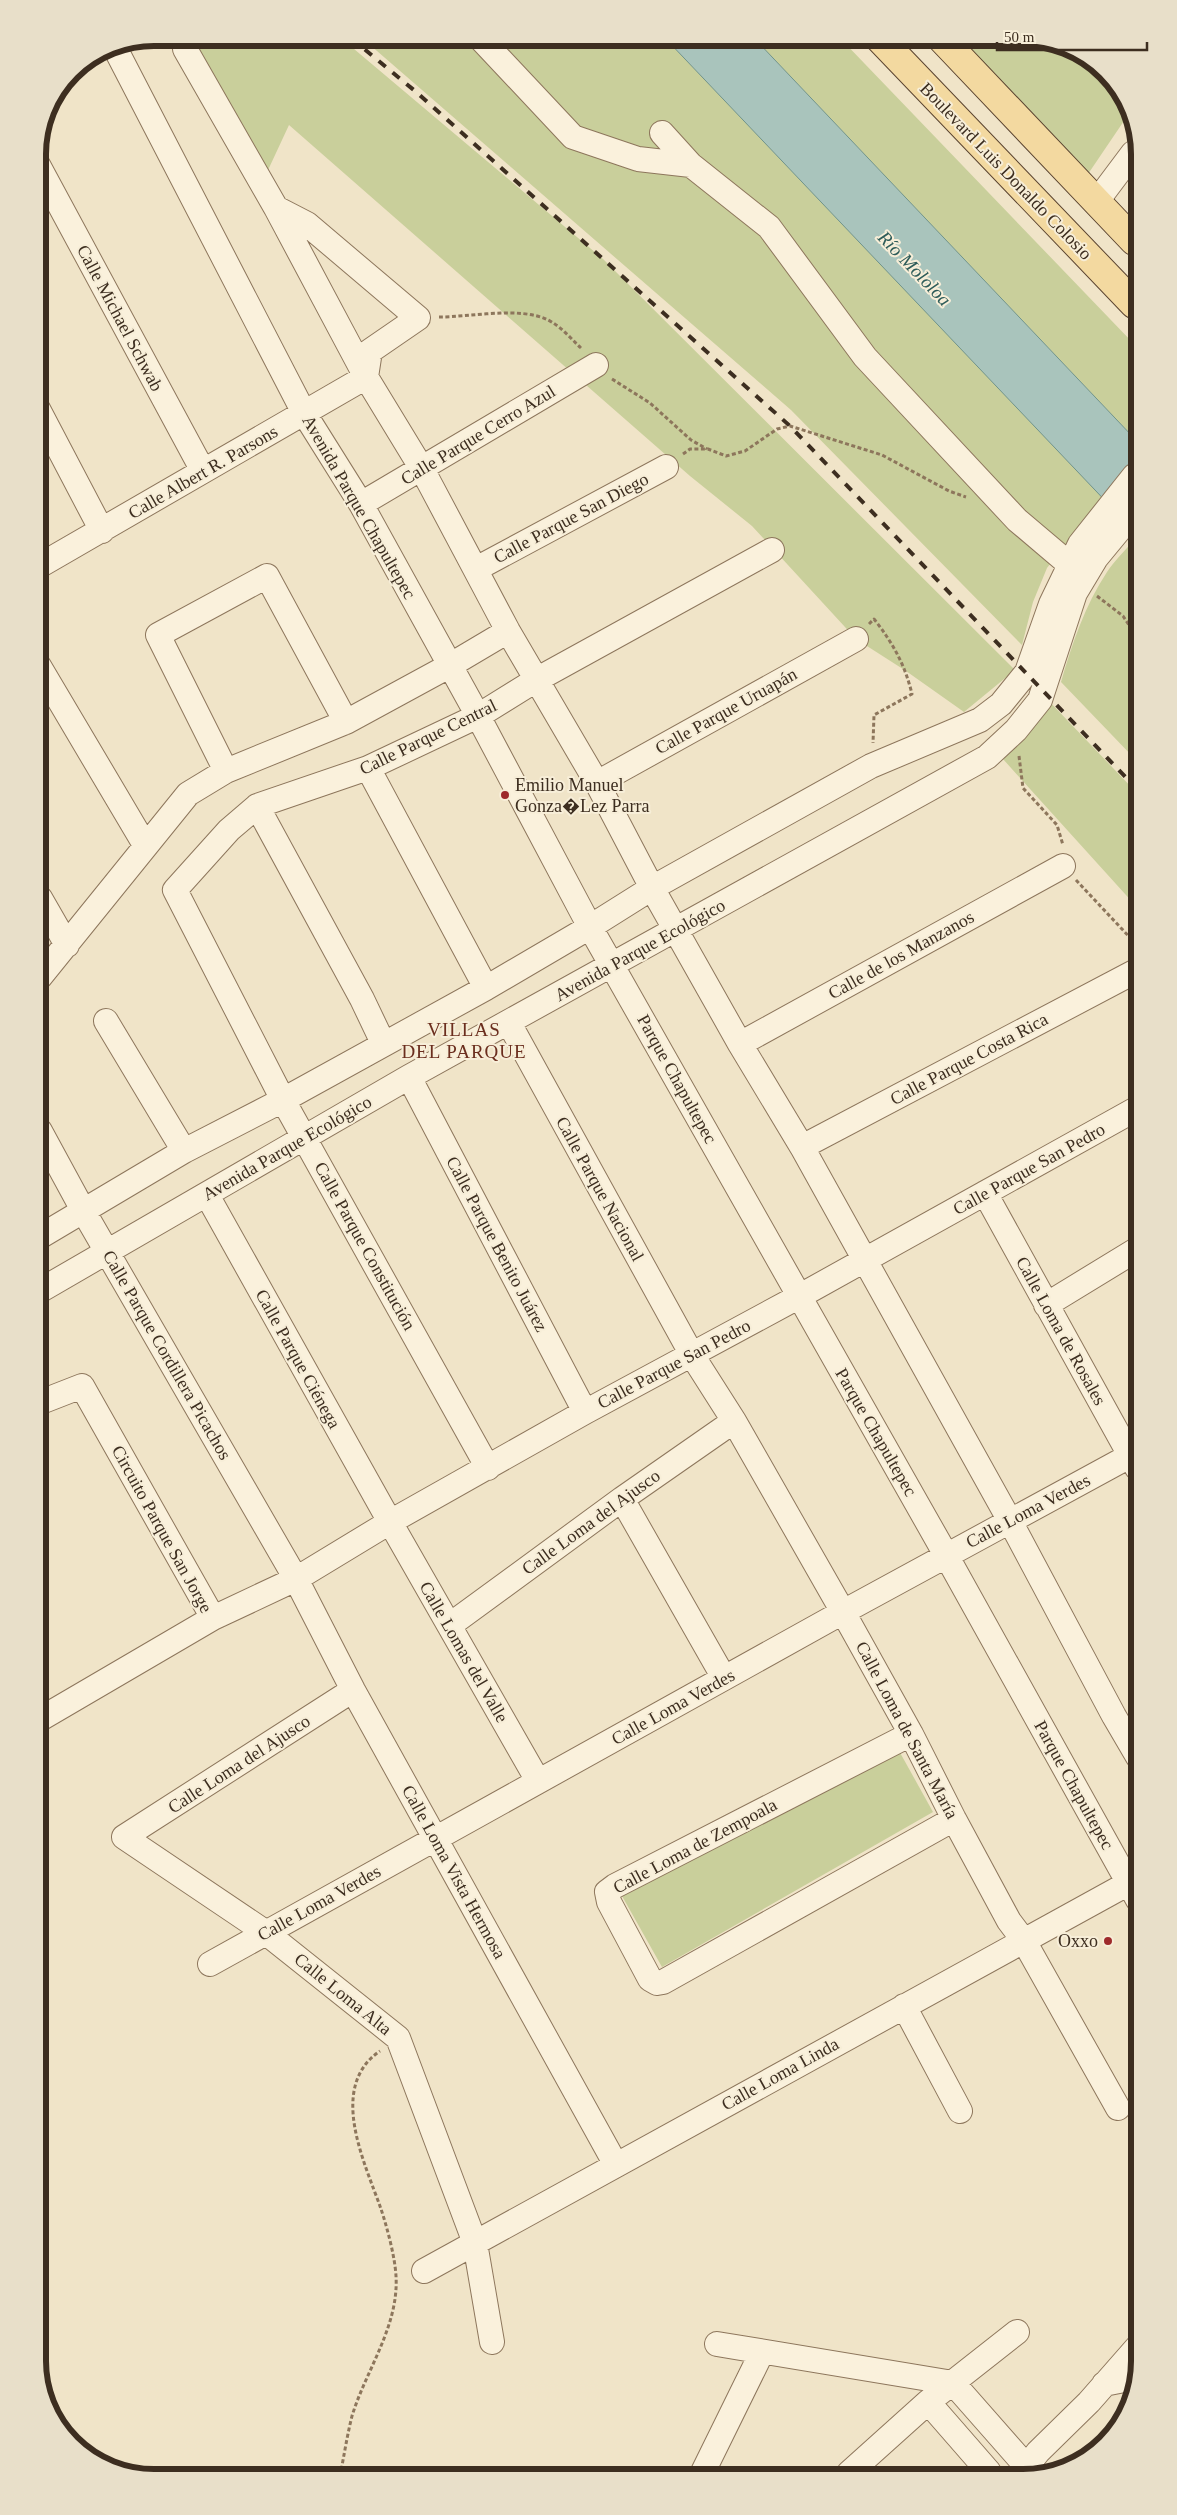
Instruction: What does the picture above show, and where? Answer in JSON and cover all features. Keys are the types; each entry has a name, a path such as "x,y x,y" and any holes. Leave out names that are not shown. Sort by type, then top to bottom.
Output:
{"main road":[{"name":"Boulevard Luis Donaldo Colosio","path":"887,46 1131,301"},
{"path":"950,46 1131,238"}],"street":[{"path":"488,46 573,137 638,158 691,164"},
{"path":"185,49 276,208 366,377 422,469 508,631 597,783 675,929 740,1044 802,1147 1010,1521 1131,1745"},
{"name":"Avenida Parque Chapultepec","path":"118,53 304,414 361,504 478,716 590,927 612,964"},
{"path":"662,133 691,164 770,227 865,357 1017,520 1082,562"},
{"path":"1097,201 1131,155"},
{"name":"Calle Michael Schwab","path":"46,180 203,470"},
{"path":"276,208 307,224 418,318 370,351 366,377"},
{"name":"Calle Parque Cerro Azul","path":"361,504 596,365"},
{"name":"Calle Albert R. Parsons","path":"46,562 366,377"},
{"path":"46,425 102,531"},
{"name":"Calle Parque San Diego","path":"476,570 666,467"},
{"name":"Avenida Parque Ecológico","path":"46,1233 184,1151 283,1100 486,988 652,888 871,766 980,720 1002,704 1027,672 1051,604 1082,562 1131,481"},
{"name":"Avenida Parque Ecológico","path":"46,1287 409,1077 987,757 999,747 1040,700 1075,593 1082,562 1131,515"},
{"name":"Calle Parque Central","path":"175,890 229,830 257,806 368,768 478,716 536,680 772,550"},
{"path":"226,771 158,635 267,576 346,722"},
{"path":"46,970 188,794 226,771 346,722 449,666 508,631"},
{"name":"Calle Parque Uruapán","path":"597,783 856,639"},
{"path":"46,678 145,845"},
{"path":"980,720 999,747"},
{"path":"368,768 486,988"},
{"path":"257,806 362,998 383,1044"},
{"name":"Calle de los Manzanos","path":"740,1044 1063,866"},
{"name":"Calle Parque Constitución","path":"175,890 283,1100 488,1468"},
{"path":"46,908 67,945"},
{"name":"Parque Chapultepec","path":"612,964 1131,1880"},
{"name":"Calle Parque Costa Rica","path":"802,1147 1131,974"},
{"path":"106,1022 184,1151"},
{"name":"Calle Parque Nacional","path":"509,1023 692,1355"},
{"name":"Calle Parque Benito Juárez","path":"409,1077 585,1412"},
{"name":"Calle Parque San Pedro","path":"213,1618 296,1579 390,1522 585,1412 800,1296 985,1193 1131,1117"},
{"name":"Calle Parque Cordillera Picachos","path":"46,1142 84,1212 296,1579"},
{"name":"Calle Loma de Rosales","path":"985,1193 1046,1305 1131,1451"},
{"name":"Calle Parque Ciénega","path":"207,1195 390,1522"},
{"path":"1046,1305 1131,1253"},
{"name":"Calle Loma de Santa María","path":"692,1355 734,1422 843,1612 911,1734 1009,1921 1024,1941 1118,2108"},
{"name":"Circuito Parque San Jorge","path":"46,1400 82,1386 213,1618 46,1716"},
{"name":"Calle Loma del Ajusco","path":"450,1625 622,1499 734,1422"},
{"name":"Calle Loma Verdes","path":"210,1964 946,1555 1131,1460"},
{"path":"622,1499 724,1678"},
{"name":"Calle Lomas del Valle","path":"390,1522 538,1781"},
{"name":"Calle Loma Vista Hermosa","path":"296,1579 353,1690 616,2165"},
{"name":"Calle Loma del Ajusco","path":"124,1838 353,1690"},
{"name":"Calle Loma de Zempoala","path":"911,1734 615,1886 607,1892 609,1902 650,1979 657,1983 663,1982 954,1819"},
{"name":"Calle Loma Alta","path":"124,1838 265,1932 398,2038 475,2243 492,2342"},
{"name":"Calle Loma Linda","path":"424,2271 1024,1941 1131,1889"},
{"path":"904,2006 960,2111"},
{"path":"853,2469 928,2402 1017,2332"},
{"path":"717,2344 953,2383 1027,2460"},
{"path":"706,2469 762,2352"},
{"path":"999,2469 1027,2460 1131,2355"},
{"path":"1104,2384 1129,2379"},
{"path":"928,2402 987,2469"}],"path":[{"path":"666,467 690,449 708,449 726,456 745,450 777,429 790,426 882,455 949,492 976,501"},
{"path":"1082,562 1095,594 1123,616 1131,628"},
{"path":"856,639 874,619 890,638 902,660 912,694 874,715 871,766"},
{"path":"341,2469 352,2416 394,2311 396,2275 382,2212 356,2136 353,2094 360,2072 372,2056 398,2038"}],"green space":[{"path":"186,46 350,46 603,259 1015,670 964,712 856,639 752,526 690,476 289,125 262,183"},
{"path":"371,46 673,46 1102,497 1047,568 1033,602 1022,645 791,410"},
{"path":"762,46 848,46 1131,341 1131,435"},
{"path":"963,46 1029,46 1043,48 1070,57 1099,78 1112,94 1125,120 1086,177"},
{"path":"1131,544 1131,755 1061,682 1086,611 1110,568"},
{"path":"1046,698 1131,787 1131,901 993,748"},
{"path":"898,1749 933,1812 662,1967 622,1896"}],"water":[{"name":"Río Mololoa","path":"673,46 762,46 1131,435 1131,528"}],"railway":[{"path":"361,46 415,91 790,426 1131,783"}],"place":[{"name":"Emilio Manuel Gonza�Lez Parra","path":"505,795"},
{"name":"Oxxo","path":"1108,1941"}],"district":[{"name":"VILLAS DEL PARQUE","path":"464,1040"}]}
